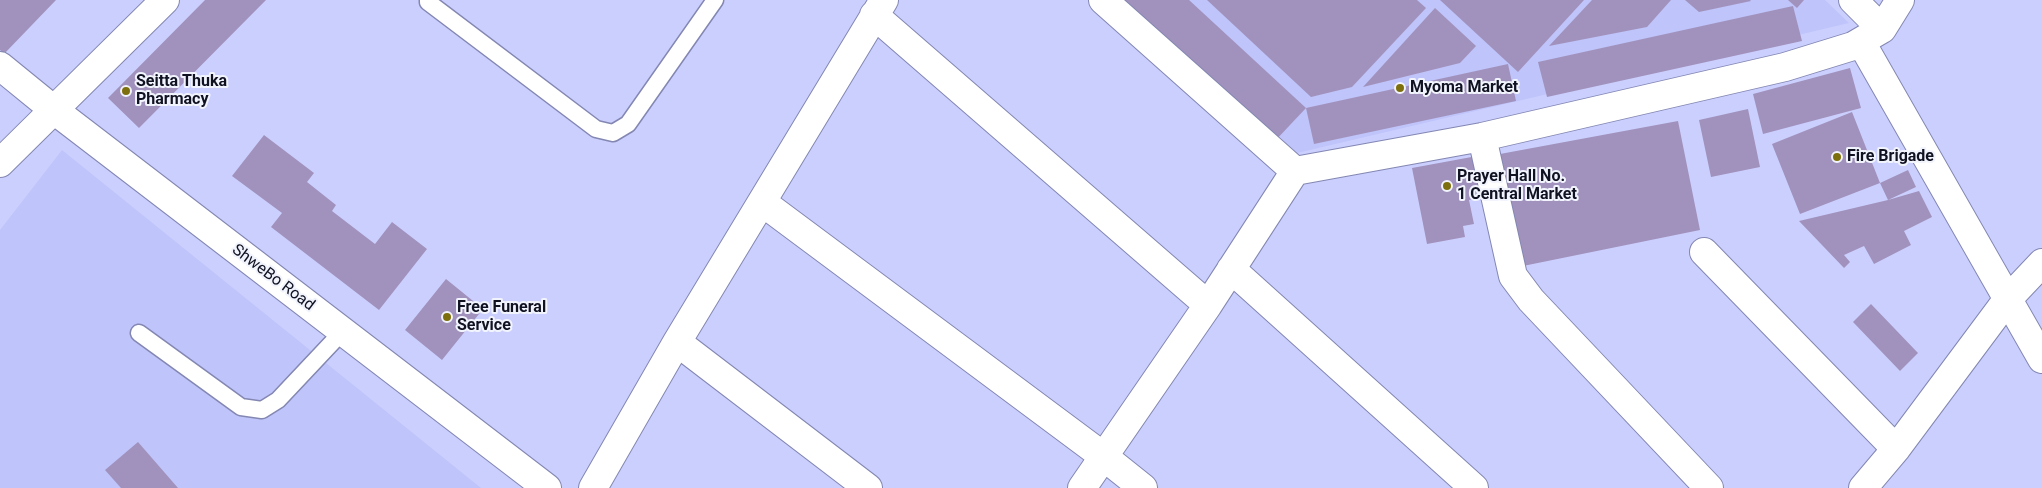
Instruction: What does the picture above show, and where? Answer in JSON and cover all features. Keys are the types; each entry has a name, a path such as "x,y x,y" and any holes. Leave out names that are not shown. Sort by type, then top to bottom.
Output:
{"street":[{"path":"0,163 165,0"},
{"path":"1103,0 1295,171"},
{"path":"1853,0 2007,300 2042,358"},
{"path":"1082,488 1208,305 1295,171 1482,137 1785,67 1853,46 1872,36 1900,0"},
{"path":"593,488 677,342 879,8 1208,305"},
{"name":"ShweBo Road","path":"0,66 54,110 547,488"},
{"path":"1482,137 1513,276 1531,300 1708,488"},
{"path":"762,202 1103,456 1143,488"},
{"path":"1704,252 1896,449"},
{"path":"1863,488 1896,449 2007,300 2042,263"},
{"path":"1231,269 1474,488"},
{"path":"677,342 868,488"}],"lane":[{"path":"428,0 428,2 596,129 613,133 628,124 715,0"},
{"path":"139,333 241,407 262,410 278,400 343,332"}],"shaded area":[{"name":"Myoma Market","path":"1134,0 1825,0 1849,23 1297,153"},
{"path":"62,150 481,488 0,488 0,230"}],"building":[{"path":"0,0 56,0 4,54 0,50"},
{"path":"205,0 266,0 139,128 108,98"},
{"path":"1123,0 1189,0 1306,108 1274,142"},
{"path":"1207,0 1417,0 1426,8 1352,87 1311,97"},
{"path":"1440,0 1584,0 1518,72"},
{"path":"1592,0 1671,0 1647,27 1549,46"},
{"path":"1685,0 1750,0 1751,1 1699,12"},
{"path":"1788,0 1804,0 1797,8"},
{"path":"1793,6 1802,41 1547,97 1538,62"},
{"path":"1435,8 1476,46 1460,63 1363,87"},
{"path":"1508,64 1516,101 1314,144 1306,108"},
{"path":"1850,68 1861,108 1763,134 1753,94"},
{"path":"1748,109 1760,167 1711,177 1699,120"},
{"path":"1852,112 1880,183 1800,214 1772,144"},
{"path":"1678,121 1700,230 1523,266 1500,154"},
{"path":"264,135 314,173 307,182 336,205 332,211 375,244 392,222 427,249 379,310 271,227 282,213 232,176"},
{"path":"1477,156 1485,197 1469,200 1474,224 1463,226 1465,237 1427,244 1412,168"},
{"path":"1908,170 1916,187 1888,200 1880,183"},
{"path":"1919,191 1932,217 1904,231 1911,245 1874,264 1864,246 1844,255 1850,262 1844,268 1799,221"},
{"path":"446,279 483,309 442,360 405,330"},
{"path":"1871,304 1918,353 1900,371 1853,322"},
{"path":"138,442 178,488 121,488 105,470"}],"place":[{"name":"Myoma Market","path":"1400,88"},
{"name":"Seitta Thuka Pharmacy","path":"126,91"},
{"name":"Fire Brigade","path":"1837,157"},
{"name":"Prayer Hall No. 1 Central Market","path":"1447,186"},
{"name":"Free Funeral Service","path":"447,317"}]}
